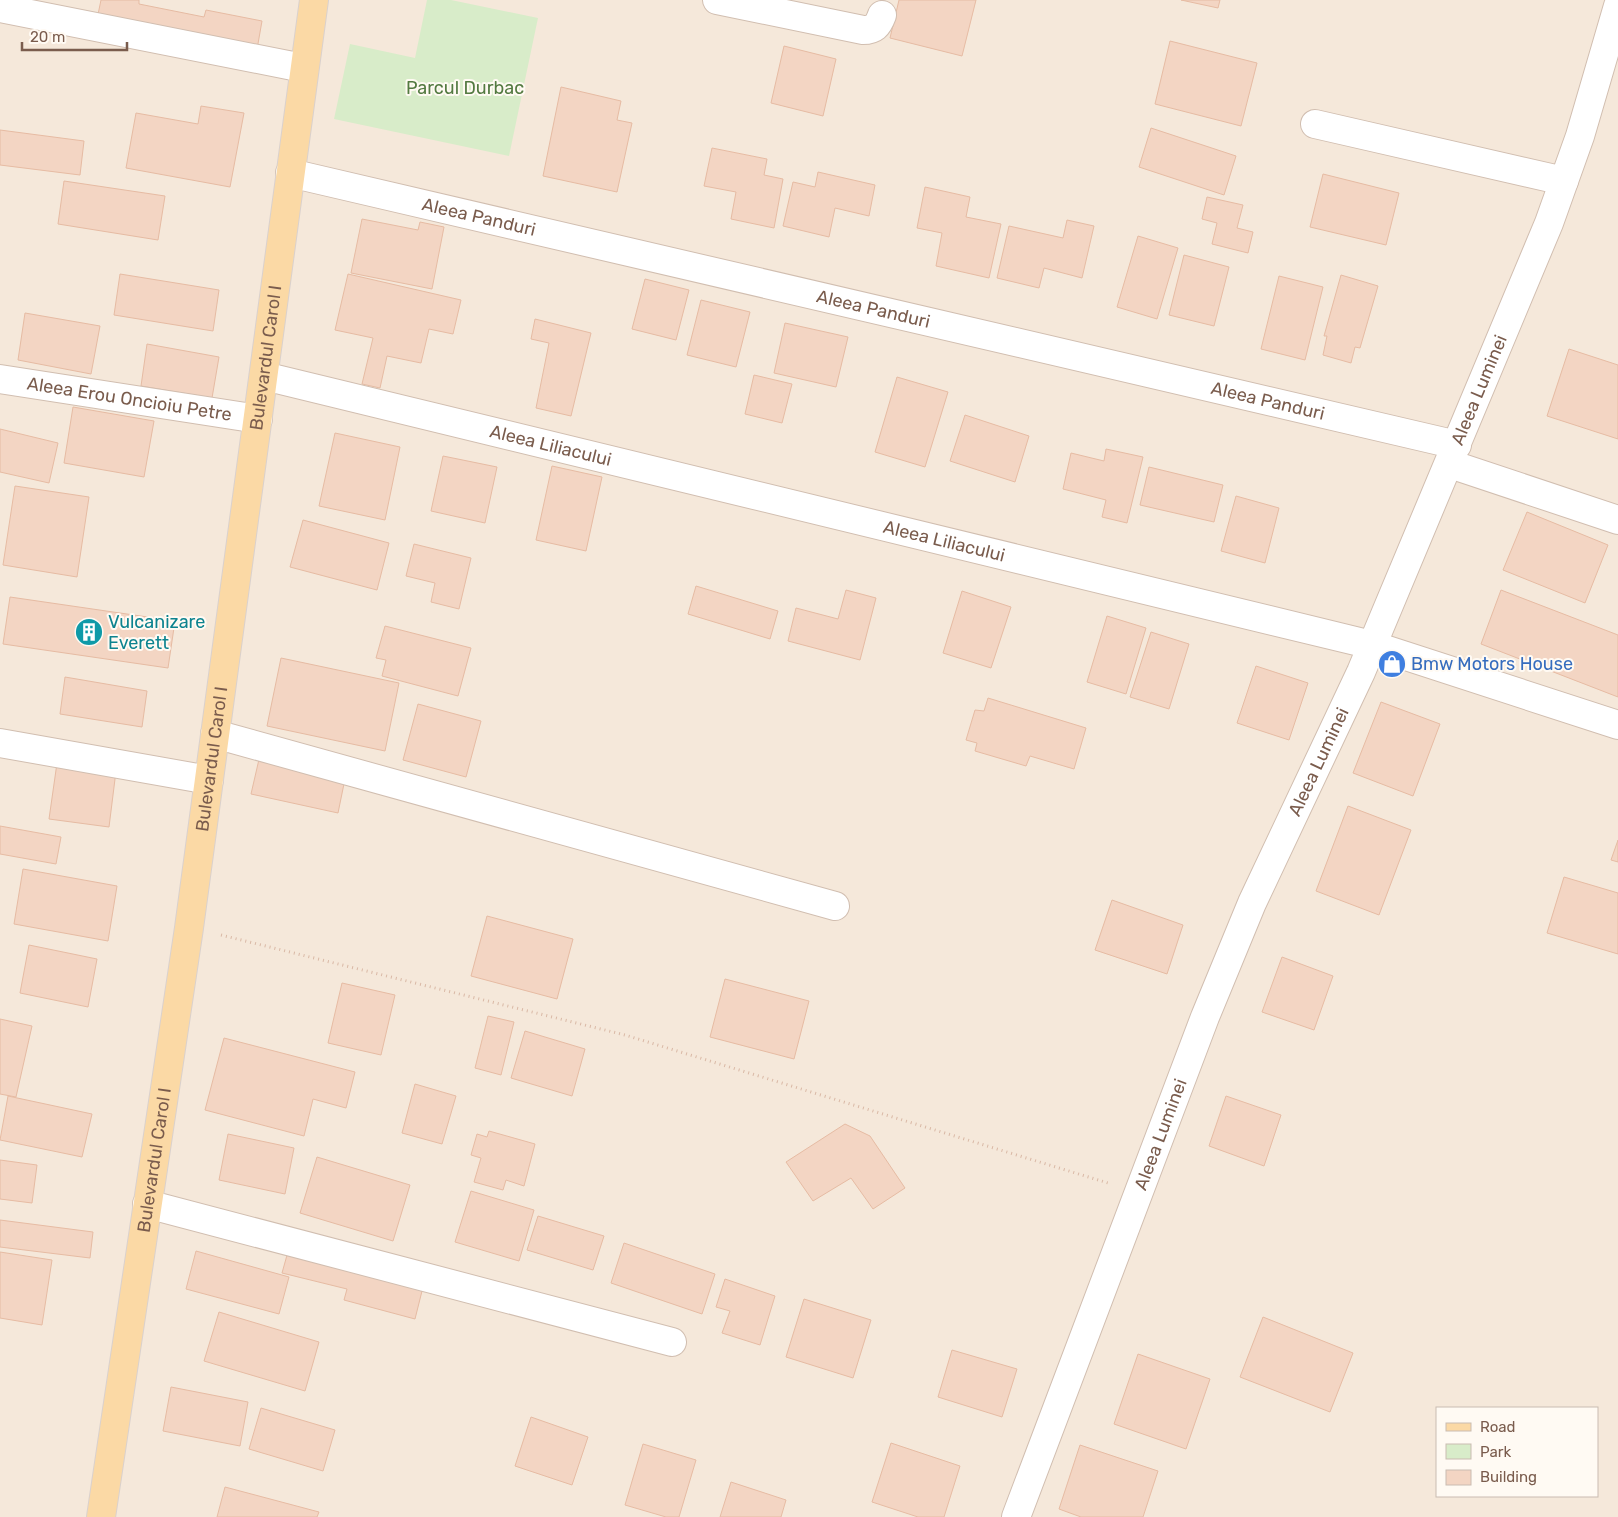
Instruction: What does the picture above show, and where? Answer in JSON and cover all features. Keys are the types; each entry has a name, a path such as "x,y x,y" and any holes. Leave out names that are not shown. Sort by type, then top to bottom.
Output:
{"main road":[{"name":"Bulevardul Carol I","path":"101,1517 209,780 264,376 303,68 314,0"}],"street":[{"path":"717,0 863,30 871,30 876,27 882,15"},
{"name":"Aleea Luminei","path":"1016,1517 1205,1017 1252,903 1372,645 1453,454 1564,181 1595,88 1618,6"},
{"path":"0,8 303,68"},
{"path":"1314,124 1564,181"},
{"name":"Aleea Panduri","path":"290,173 1453,454 1618,520"},
{"name":"Aleea Liliacului","path":"264,376 1372,645 1618,725"},
{"name":"Aleea Erou Oncioiu Petre","path":"0,380 258,419"},
{"path":"215,734 836,906"},
{"path":"0,743 209,780"},
{"path":"147,1204 672,1342"}],"path":[{"path":"188,928 625,1035 1139,1192"}],"shaded area":[{"path":"0,0 1618,0 1618,1517 0,1517"}],"green space":[{"name":"Parcul Durbac","path":"427,0 451,0 538,18 509,156 334,119 350,44 415,58"}],"building":[{"path":"101,0 139,0 139,4 204,17 206,10 262,21 256,55 96,24"},
{"path":"899,0 976,0 962,56 890,38"},
{"path":"1181,0 1220,0 1218,8"},
{"path":"1170,41 1257,63 1241,126 1155,104"},
{"path":"784,46 836,59 823,116 771,103"},
{"path":"561,87 621,101 617,120 632,123 617,192 543,176"},
{"path":"201,106 244,113 230,187 126,168 136,113 198,124"},
{"path":"1151,128 1236,156 1224,195 1139,167"},
{"path":"0,130 84,141 80,175 0,165"},
{"path":"712,148 767,159 764,175 783,179 774,228 731,219 736,192 704,186"},
{"path":"818,172 875,185 869,216 835,208 829,237 783,226 793,182 815,187"},
{"path":"1323,174 1399,193 1386,245 1310,227"},
{"path":"64,181 165,196 158,240 58,224"},
{"path":"925,187 970,197 966,217 1001,224 989,278 936,266 942,233 917,228"},
{"path":"1207,197 1243,205 1237,228 1253,232 1248,253 1212,244 1217,223 1202,219"},
{"path":"362,219 418,230 420,222 444,227 432,289 351,273"},
{"path":"1067,220 1094,226 1082,278 1044,268 1039,288 997,278 1009,226 1063,238"},
{"path":"1138,236 1178,248 1157,319 1117,307"},
{"path":"1184,255 1229,267 1214,326 1169,315"},
{"path":"120,274 219,290 213,331 114,315"},
{"path":"348,274 461,300 453,334 429,329 421,363 387,356 380,388 362,384 373,338 335,330"},
{"path":"1341,275 1378,286 1360,348 1355,347 1351,363 1323,355 1327,336 1324,336"},
{"path":"1279,276 1323,287 1305,360 1261,349"},
{"path":"645,279 689,290 676,340 632,329"},
{"path":"701,300 750,312 736,367 687,355"},
{"path":"25,313 100,326 91,374 18,360"},
{"path":"535,319 591,333 571,416 536,408 549,343 531,339"},
{"path":"785,323 848,337 836,387 774,373"},
{"path":"147,344 219,357 212,398 141,386"},
{"path":"1569,349 1618,365 1618,439 1547,416"},
{"path":"754,375 792,384 782,423 745,414"},
{"path":"897,377 948,392 925,467 875,452"},
{"path":"73,407 154,421 144,477 64,463"},
{"path":"965,415 1029,436 1015,482 950,461"},
{"path":"0,429 58,443 49,483 0,472"},
{"path":"335,433 400,447 385,520 319,506"},
{"path":"1106,449 1143,457 1127,523 1102,517 1106,500 1063,489 1071,453 1104,461"},
{"path":"443,456 497,467 485,523 431,511"},
{"path":"552,466 602,477 586,551 536,540"},
{"path":"1149,467 1223,485 1214,522 1140,505"},
{"path":"15,486 89,497 77,577 3,565"},
{"path":"1236,496 1279,508 1265,563 1221,551"},
{"path":"1527,512 1608,545 1585,603 1503,570"},
{"path":"303,520 389,543 377,590 290,567"},
{"path":"414,544 471,558 459,609 431,602 435,583 406,576"},
{"path":"696,586 778,611 770,639 688,614"},
{"path":"846,590 876,598 860,660 788,641 796,608 838,619"},
{"path":"1501,590 1618,635 1618,697 1481,644"},
{"path":"962,591 1011,607 991,668 943,653"},
{"name":"Vulcanizare Everett","path":"10,597 175,621 168,668 3,644"},
{"path":"1107,616 1146,628 1126,694 1087,682"},
{"path":"385,626 471,648 458,696 382,676 386,660 376,658"},
{"path":"1151,632 1189,644 1169,709 1130,697"},
{"path":"281,658 399,683 385,751 267,726"},
{"path":"1256,666 1308,683 1289,740 1237,723"},
{"path":"65,677 147,691 142,727 60,714"},
{"path":"988,698 1086,728 1074,769 1030,756 1026,766 975,751 977,743 966,740 975,710 984,711"},
{"path":"1381,702 1440,724 1413,796 1353,773"},
{"path":"418,704 481,721 466,777 403,760"},
{"path":"260,755 346,774 338,813 251,794"},
{"path":"57,763 116,771 109,827 49,819"},
{"path":"1348,806 1411,830 1379,915 1316,891"},
{"path":"0,826 61,837 56,864 0,854"},
{"path":"1618,840 1618,862 1611,860"},
{"path":"23,869 117,886 108,941 14,924"},
{"path":"1564,877 1618,893 1618,954 1547,933"},
{"path":"1112,900 1183,925 1167,974 1095,950"},
{"path":"487,916 573,939 557,999 471,976"},
{"path":"29,945 97,959 88,1007 20,993"},
{"path":"1282,957 1333,976 1314,1030 1262,1012"},
{"path":"725,979 809,1001 794,1059 710,1037"},
{"path":"342,983 395,995 381,1055 328,1043"},
{"path":"488,1016 514,1022 501,1075 475,1068"},
{"path":"0,1019 32,1026 16,1097 0,1094"},
{"path":"525,1031 585,1049 572,1096 511,1078"},
{"path":"224,1038 355,1072 346,1108 313,1099 304,1136 205,1110"},
{"path":"415,1084 456,1096 442,1144 402,1133"},
{"path":"8,1096 92,1114 82,1157 0,1140"},
{"path":"1226,1096 1281,1115 1264,1166 1209,1146"},
{"path":"845,1124 870,1136 905,1188 873,1209 851,1178 813,1201 786,1162"},
{"path":"489,1131 535,1144 524,1186 506,1180 503,1190 474,1182 481,1158 471,1155 477,1134 487,1137"},
{"path":"228,1134 294,1148 285,1194 219,1180"},
{"path":"317,1157 410,1185 393,1241 300,1213"},
{"path":"0,1160 37,1165 32,1203 0,1199"},
{"path":"471,1191 534,1210 519,1261 455,1242"},
{"path":"538,1216 604,1236 593,1270 527,1250"},
{"path":"0,1220 93,1232 90,1258 0,1247"},
{"path":"624,1243 715,1274 702,1314 611,1283"},
{"path":"289,1248 424,1283 415,1319 344,1300 347,1289 282,1273"},
{"path":"196,1251 289,1277 279,1314 186,1289"},
{"path":"0,1252 52,1260 42,1325 0,1318"},
{"path":"725,1279 775,1296 760,1345 722,1333 730,1311 716,1307"},
{"path":"804,1299 871,1320 853,1378 786,1357"},
{"path":"219,1312 319,1342 305,1391 204,1361"},
{"path":"1263,1317 1353,1353 1330,1412 1240,1377"},
{"path":"952,1350 1017,1369 1002,1417 938,1397"},
{"path":"1138,1354 1210,1379 1186,1449 1114,1424"},
{"path":"171,1387 248,1402 240,1446 163,1431"},
{"path":"261,1408 335,1430 323,1471 249,1449"},
{"path":"531,1417 588,1437 572,1485 515,1466"},
{"path":"891,1443 960,1466 944,1517 918,1517 872,1502"},
{"path":"643,1444 696,1460 679,1517 666,1517 625,1505"},
{"path":"1080,1445 1158,1471 1143,1517 1081,1517 1059,1509"},
{"path":"731,1482 786,1500 781,1517 720,1517"},
{"path":"225,1487 319,1512 317,1517 217,1517"}],"place":[{"name":"Vulcanizare Everett","path":"89,632"},
{"name":"Bmw Motors House","path":"1392,664"}]}
